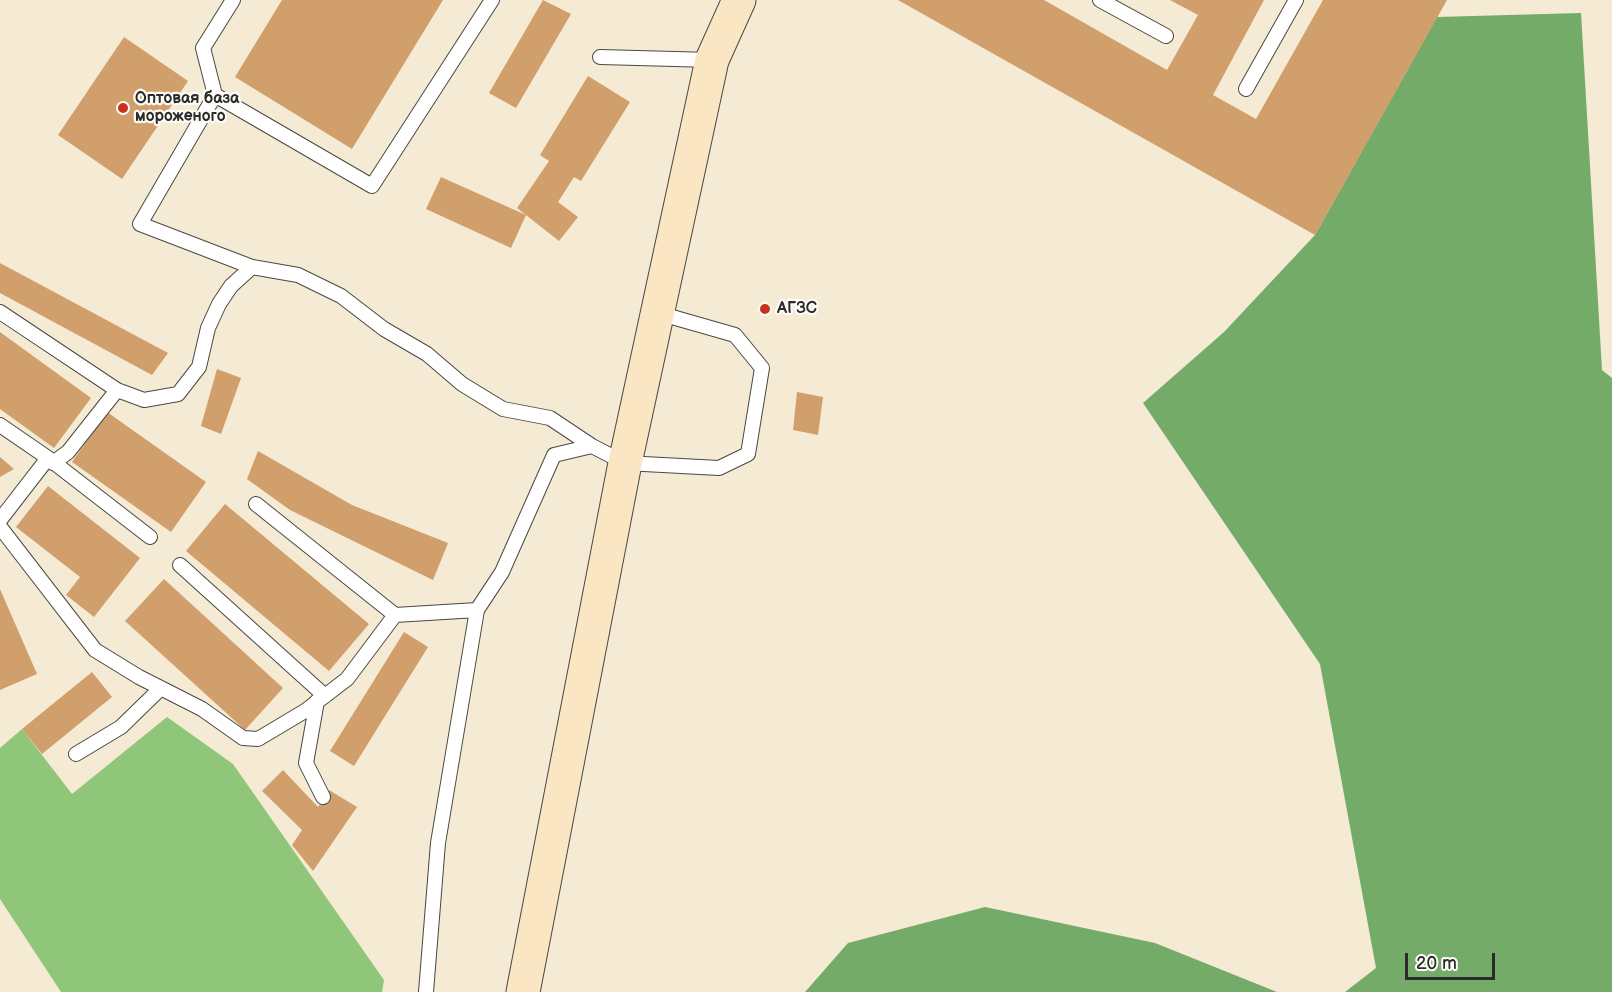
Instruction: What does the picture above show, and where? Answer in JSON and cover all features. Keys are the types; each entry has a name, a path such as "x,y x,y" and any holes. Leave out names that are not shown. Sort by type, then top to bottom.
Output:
{"street":[{"path":"523,992 625,463 712,60 739,0"}],"lane":[{"path":"233,0 203,48 215,95 140,224 252,267 298,275 341,296 384,329 427,354 462,384 503,409 550,418 592,446 625,463 719,468 748,454 762,368 735,335 658,313"},
{"path":"215,95 372,186 492,0"},
{"path":"1100,0 1166,36"},
{"path":"1246,89 1296,0"},
{"path":"600,57 712,60"},
{"path":"0,312 117,390 144,400 178,394 199,367 208,328 219,304 231,286 252,267"},
{"path":"0,520 50,460 69,452 117,390"},
{"path":"0,424 150,537"},
{"path":"426,992 438,843 477,610 502,572 554,455 592,446"},
{"path":"256,504 395,615 477,610"},
{"path":"0,527 95,650 161,688 202,708 243,738 258,739 346,679 395,615"},
{"path":"180,565 321,698"},
{"path":"76,754 121,726 161,688"},
{"path":"321,698 306,763 323,797"}],"green space":[{"path":"1581,13 1602,370 1612,378 1612,992 1345,992 1376,968 1320,664 1143,403 1224,332 1315,235 1437,17"},
{"path":"167,717 233,764 384,980 382,992 61,992 0,899 0,748 22,729 72,794"},
{"path":"985,907 1155,943 1277,992 805,992 848,943"}],"building":[{"path":"282,0 443,0 352,149 235,77"},
{"path":"543,0 571,14 516,108 489,93"},
{"path":"898,0 1044,0 1167,70 1198,15 1170,0 1264,0 1213,95 1256,119 1323,0 1447,0 1315,235"},
{"name":"Оптовая база мороженого","path":"124,37 188,81 122,179 58,135"},
{"path":"588,76 630,102 581,181 574,177 558,202 578,217 559,241 517,208 549,161 540,155"},
{"path":"441,177 526,215 511,248 426,209"},
{"path":"0,263 168,353 152,375 0,293"},
{"path":"0,332 91,398 54,448 0,409"},
{"path":"217,369 241,378 221,434 201,426"},
{"path":"797,392 823,397 818,435 793,430"},
{"path":"107,412 206,482 171,532 72,462"},
{"path":"258,451 352,505 448,543 433,580 290,510 247,479"},
{"path":"0,457 14,469 0,477"},
{"path":"48,486 140,558 94,617 66,595 80,577 16,527"},
{"path":"225,504 369,624 329,671 186,551"},
{"path":"164,579 283,688 245,730 125,621"},
{"path":"0,589 37,674 0,690"},
{"path":"404,632 428,647 354,766 330,751"},
{"path":"92,672 112,697 42,754 22,729"},
{"path":"283,770 318,807 329,790 357,807 313,871 292,845 302,830 262,791"}],"place":[{"name":"Оптовая база мороженого","path":"123,108"},
{"name":"АГЗС","path":"765,309"}]}
